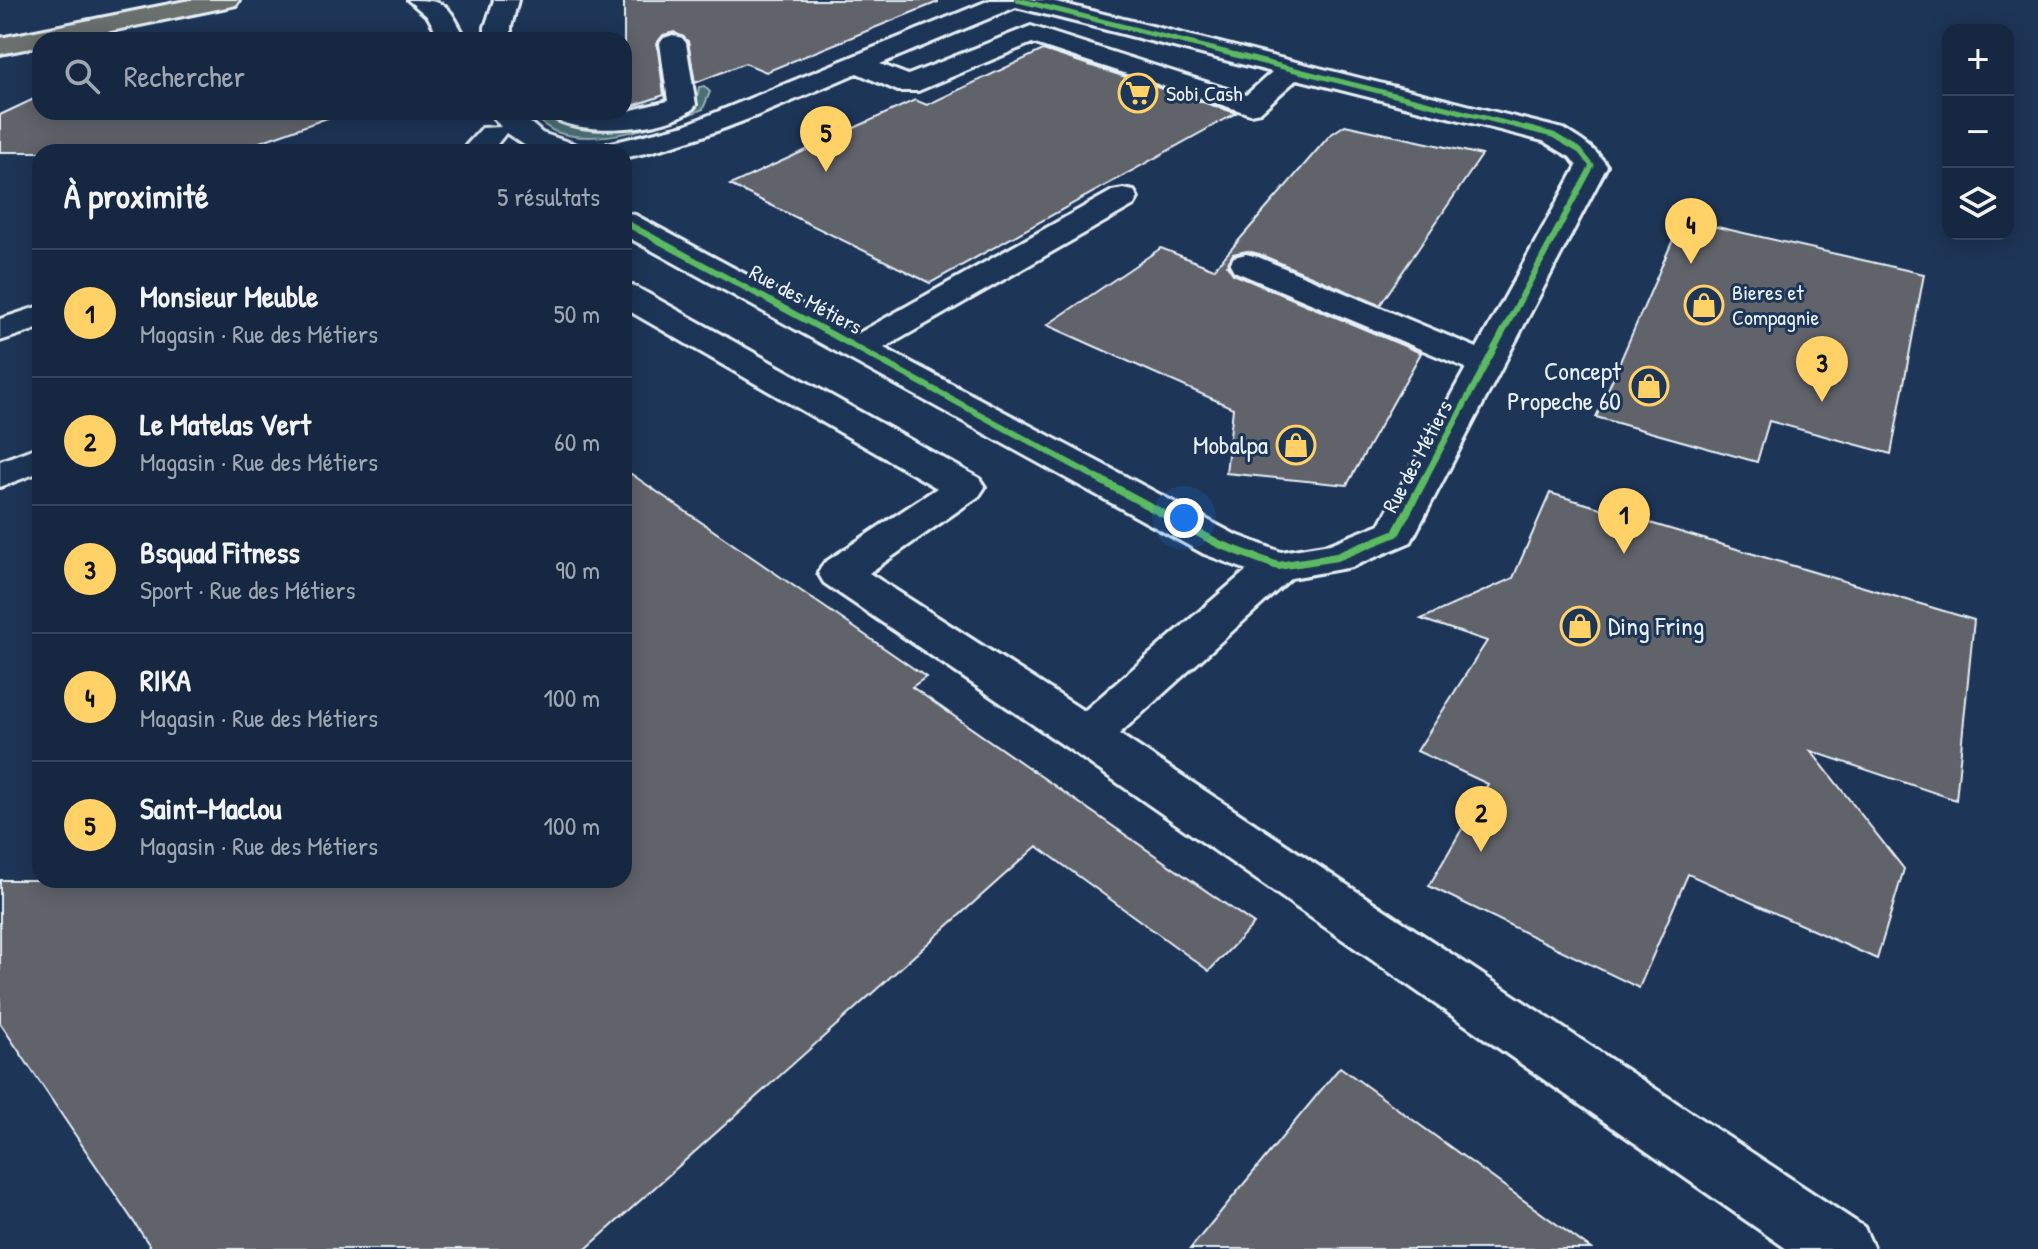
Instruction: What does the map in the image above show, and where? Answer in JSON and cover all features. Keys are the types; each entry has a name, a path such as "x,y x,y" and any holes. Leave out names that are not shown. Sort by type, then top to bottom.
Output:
{"main road":[{"path":"0,35 159,0"},
{"path":"60,32 227,0"},
{"path":"0,26 57,9"},
{"path":"0,46 32,39"}],"street":[{"path":"420,0 438,12 449,32"},
{"path":"498,32 506,0"},
{"path":"632,157 767,112 780,96 1011,0"},
{"name":"Rue des Métiers","path":"632,226 1219,544 1278,566 1337,557 1396,533 1592,166 1580,151 1553,135 1018,0"},
{"path":"857,64 908,85 1031,34 1250,106 1290,71"},
{"path":"632,117 666,113 682,105 673,43"},
{"path":"492,132 514,128 545,144"},
{"path":"858,348 1123,198"},
{"path":"1246,264 1486,364"},
{"path":"632,299 965,487 839,573 1086,736 1842,1249"},
{"path":"0,331 32,319"},
{"path":"0,475 32,461"},
{"path":"1086,736 1278,566"}],"green space":[{"path":"704,86 710,92 703,109 629,132 609,136 571,136 554,131 538,120 632,120 632,112 685,110 697,99 699,87"}],"building":[{"path":"624,0 938,0 766,72 745,63 695,83 688,41 674,32 663,35 657,43 664,95 632,106 632,32 624,32"},
{"path":"1043,50 1236,113 930,283 730,185 915,100 927,105"},
{"path":"32,100 32,120 322,120 254,144 32,144 32,152 0,152 0,115"},
{"path":"1345,125 1482,155 1380,305 1259,254 1247,251 1233,254 1227,265 1233,274 1421,353 1347,485 1226,473 1233,408 1047,325 1161,248 1214,269 1330,135"},
{"path":"1682,219 1924,274 1891,454 1769,421 1757,462 1596,417"},
{"path":"632,475 926,677 912,687 1254,924 1209,971 1037,846 586,1249 152,1249 0,1023 0,880 32,880 32,888 632,888"},
{"path":"1550,493 1974,620 1956,800 1811,751 1904,869 1877,959 1688,874 1639,988 1429,886 1488,784 1417,751 1487,641 1421,619 1513,578"},
{"path":"1340,1067 1591,1249 1190,1249"}],"cycle path":[{"path":"632,226 1219,544 1278,566 1337,557 1396,533 1592,166 1580,151 1553,135 1018,0"}],"place":[{"name":"Sobi Cash","path":"1138,93"},
{"name":"Saint-Maclou","path":"826,172"},
{"name":"RIKA","path":"1691,264"},
{"name":"Bieres et Compagnie","path":"1704,305"},
{"name":"Concept Propeche 60","path":"1649,386"},
{"name":"Bsquad Fitness","path":"1822,402"},
{"name":"Mobalpa","path":"1296,445"},
{"name":"Monsieur Meuble","path":"1624,554"},
{"name":"Ding Fring","path":"1580,626"},
{"name":"Le Matelas Vert","path":"1481,852"}]}
